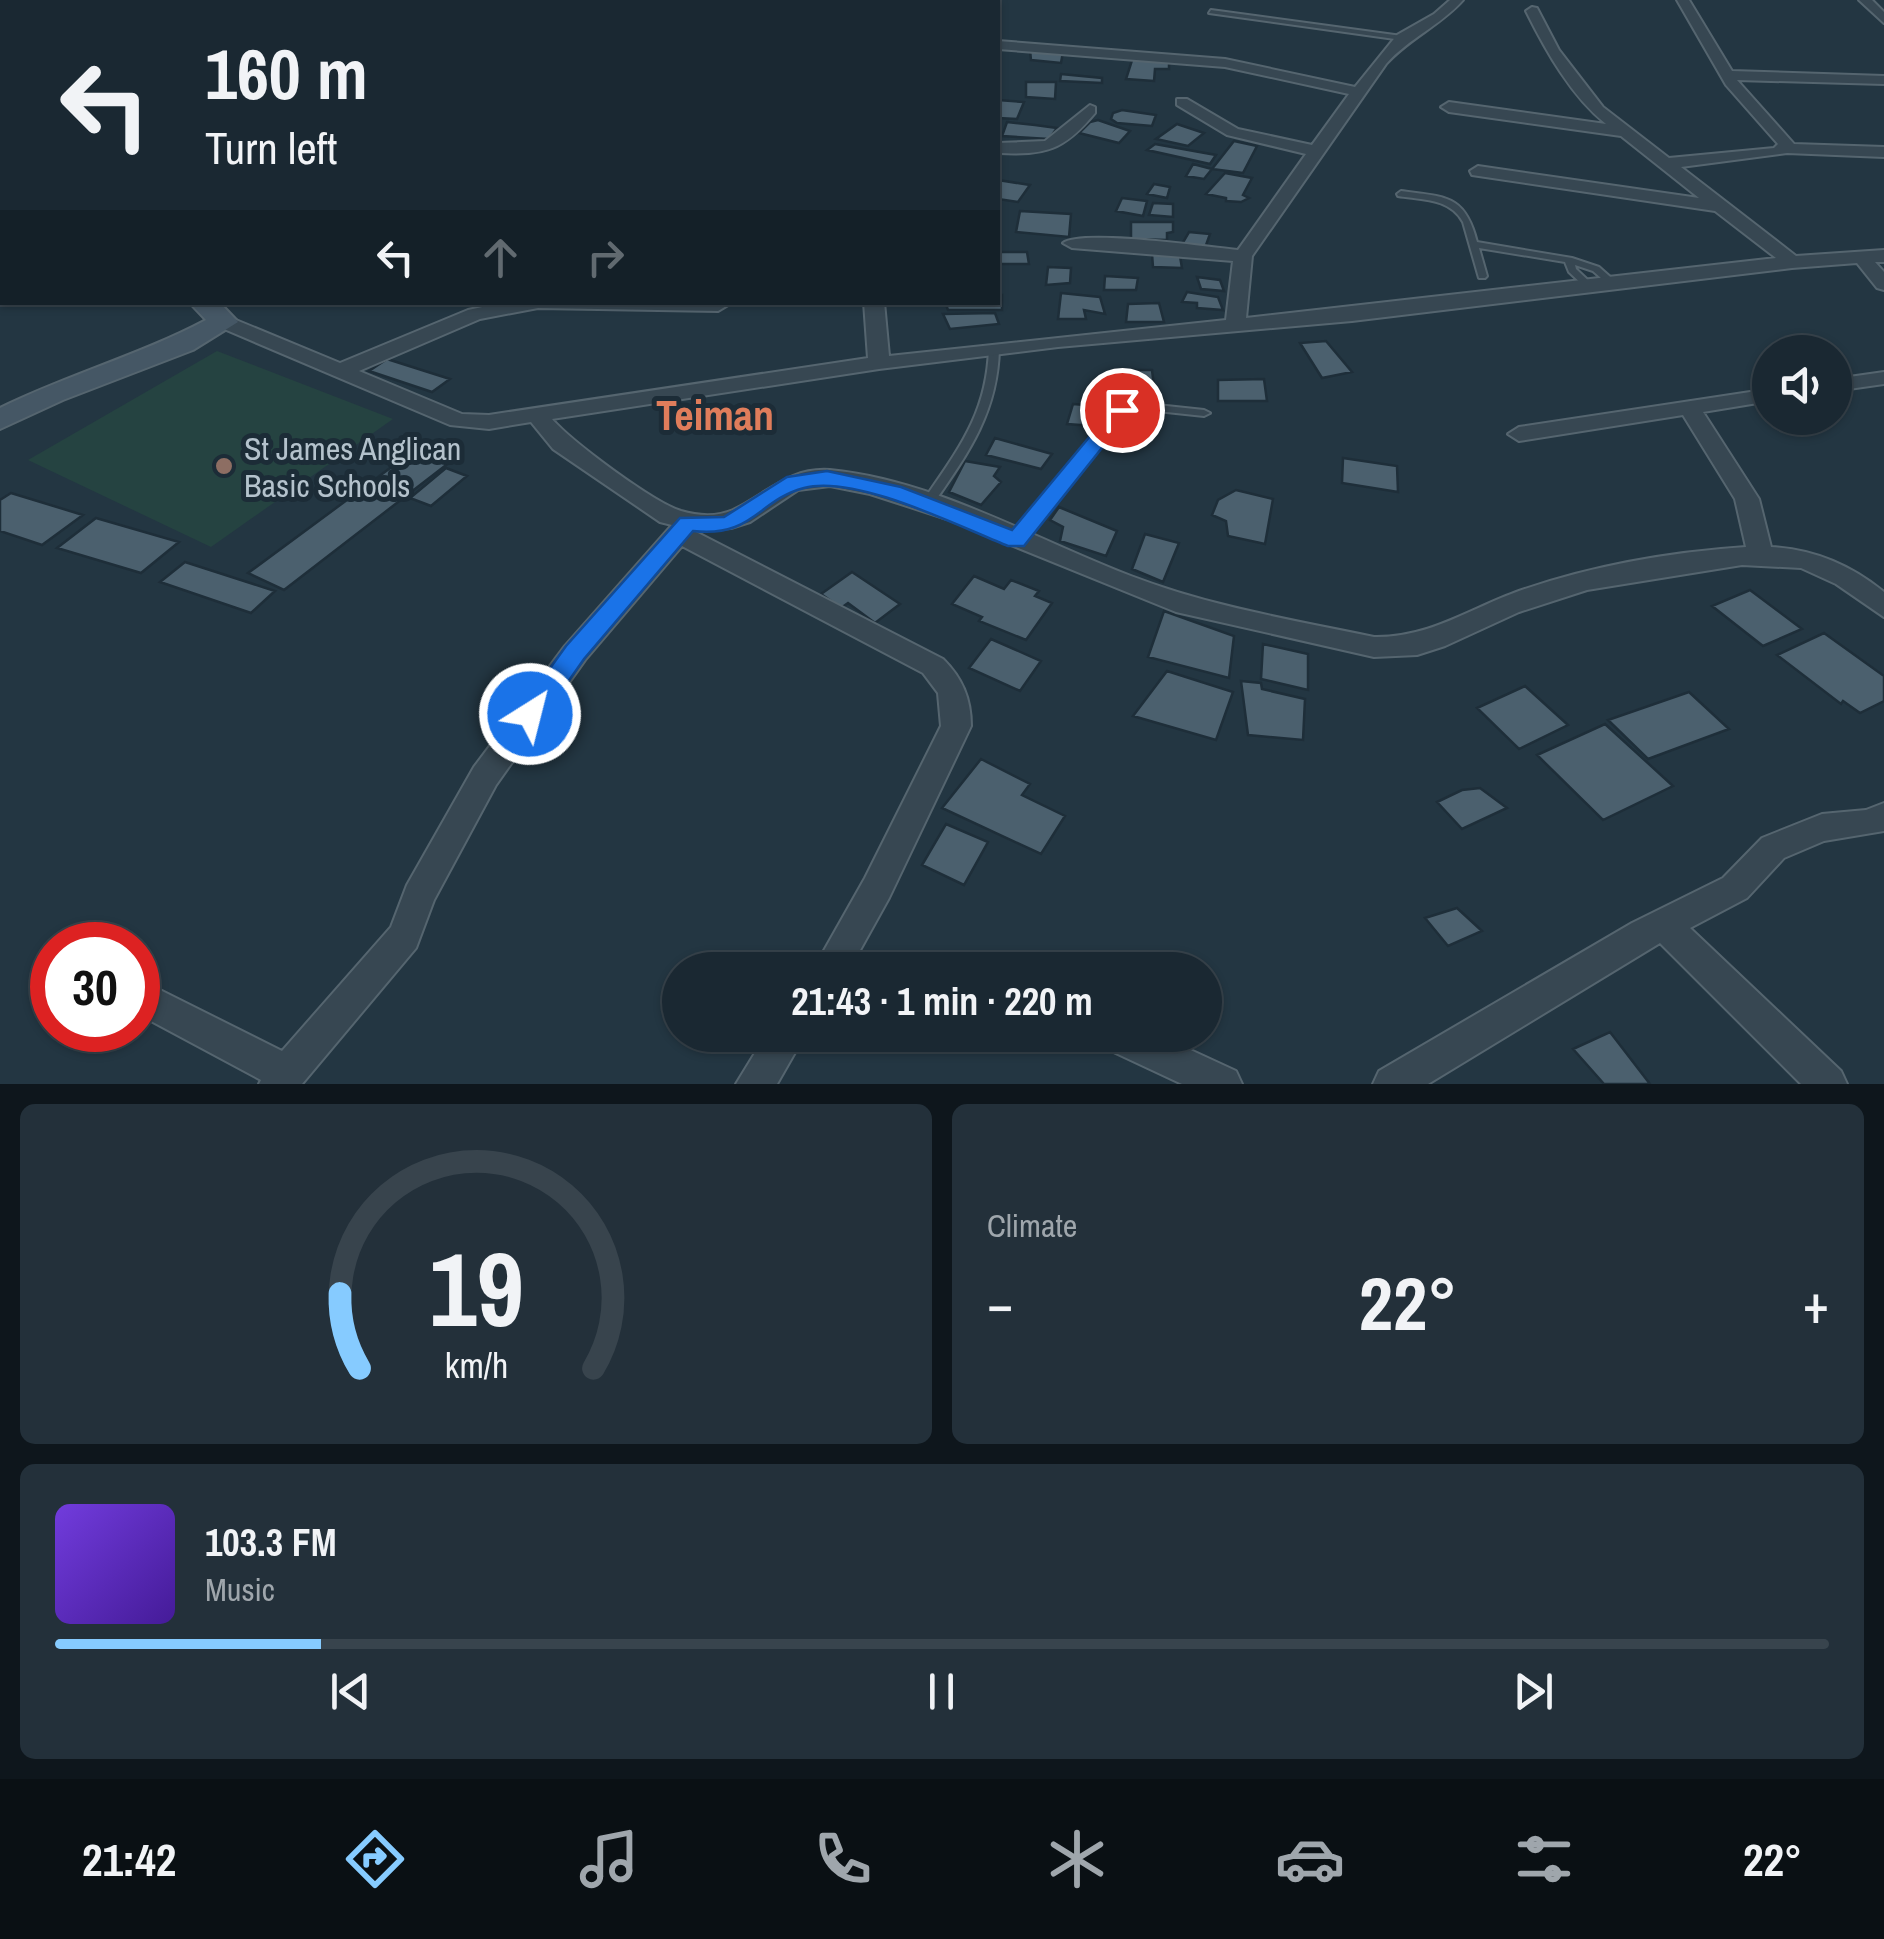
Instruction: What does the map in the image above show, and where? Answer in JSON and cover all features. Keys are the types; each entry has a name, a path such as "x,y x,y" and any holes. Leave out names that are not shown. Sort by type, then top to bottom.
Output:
{"street":[{"path":"1434,0 1455,1"},
{"path":"1683,0 1727,75 1786,148"},
{"path":"1865,0 1884,19"},
{"path":"1235,325 1244,256 1315,151 1402,38 1439,17 1455,1"},
{"path":"1532,11 1553,51 1598,110 1792,262"},
{"path":"1000,45 1236,63 1283,70 1358,92"},
{"path":"1727,75 1884,80"},
{"path":"1182,102 1233,132 1315,151"},
{"path":"1449,107 1622,131"},
{"path":"1000,148 1039,148 1063,142 1090,110"},
{"path":"1668,163 1786,148 1884,152"},
{"path":"1478,171 1724,206"},
{"path":"1072,244 1120,244 1244,256"},
{"path":"0,420 52,394 183,344 213,312 458,420 538,417 879,362 994,348 1792,262 1884,256"},
{"path":"1862,258 1884,284"},
{"path":"340,370 475,314 529,305"},
{"path":"874,305 879,362"},
{"path":"1852,383 1884,378"},
{"path":"1519,434 1752,399"},
{"path":"1690,408 1747,499 1760,555"},
{"path":"538,417 562,444 684,528 933,666 950,683 956,704 956,726 877,888 840,952"},
{"path":"160,1009 282,1079 404,937 419,896 485,776 575,653 684,528 731,522 795,482 812,478 877,488 927,504 1161,597 1356,644 1403,650 1446,637 1501,608 1557,588 1692,563 1760,555 1800,559 1827,568 1884,607"},
{"path":"1392,1084 1663,924 1734,888 1773,848 1822,828 1871,824 1884,816"},
{"path":"1663,924 1828,1084"},
{"path":"755,1084 776,1052"},
{"path":"1154,1052 1222,1084"}],"lane":[{"path":"1212,12 1402,38"},
{"path":"1400,194 1452,202 1464,211 1482,276"},
{"path":"1472,244 1569,260 1596,269 1612,283"},
{"path":"1569,260 1572,270 1588,286"},
{"path":"927,504 975,433 992,386 994,348"},
{"path":"1016,540 1122,410 1157,408 1204,413"}],"green space":[{"path":"217,351 393,419 211,547 28,460"}],"building":[{"path":"1030,50 1063,52 1061,63 1031,60"},
{"path":"1133,57 1169,63 1169,69 1155,69 1154,81 1126,79"},
{"path":"1061,74 1102,78 1102,83 1060,81"},
{"path":"1026,82 1056,82 1055,99 1026,97"},
{"path":"1000,100 1024,102 1017,119 1000,118"},
{"path":"1122,110 1156,115 1152,126 1111,119 1113,113"},
{"path":"1098,120 1130,131 1119,143 1079,133"},
{"path":"1007,122 1057,128 1049,139 1002,136"},
{"path":"1177,124 1204,133 1188,146 1156,139"},
{"path":"1234,141 1257,146 1243,173 1212,169"},
{"path":"1155,144 1216,155 1210,164 1147,150"},
{"path":"1193,164 1212,169 1204,179 1186,176"},
{"path":"1225,173 1252,178 1243,195 1249,198 1226,201 1206,194"},
{"path":"1000,180 1030,185 1018,202 1000,199"},
{"path":"1154,184 1170,187 1167,198 1147,194"},
{"path":"1122,198 1147,201 1143,216 1116,211"},
{"path":"1153,203 1173,204 1173,217 1149,215"},
{"path":"1020,211 1071,214 1069,237 1016,232"},
{"path":"1131,222 1173,222 1173,232 1167,233 1167,240 1131,239"},
{"path":"1189,232 1210,234 1205,248 1182,244"},
{"path":"1000,252 1027,252 1029,264 1000,264"},
{"path":"1152,254 1180,256 1182,268 1153,267"},
{"path":"1048,267 1071,268 1070,283 1046,285"},
{"path":"1105,276 1138,278 1136,290 1104,290"},
{"path":"1197,277 1220,280 1224,291 1201,289"},
{"path":"1187,292 1218,297 1223,310 1197,308 1197,303 1182,302"},
{"path":"1061,293 1100,297 1105,314 1084,310 1086,319 1058,319"},
{"path":"1002,295 1002,310 948,310 946,305 1000,305"},
{"path":"1159,303 1164,322 1126,322 1128,304"},
{"path":"995,313 999,324 950,329 943,314"},
{"path":"1326,341 1352,372 1322,378 1300,343"},
{"path":"387,359 450,379 432,392 369,371"},
{"path":"1124,370 1152,370 1154,386 1130,386"},
{"path":"1264,379 1267,401 1218,401 1218,380"},
{"path":"1073,404 1097,406 1094,426 1067,424"},
{"path":"995,438 1052,454 1041,469 986,455"},
{"path":"416,449 450,462 284,590 248,573"},
{"path":"1343,458 1397,466 1398,492 1342,483"},
{"path":"965,461 1000,467 994,476 1001,482 981,505 949,492"},
{"path":"446,468 467,476 431,506 410,498"},
{"path":"1236,490 1273,499 1265,544 1228,536 1226,521 1212,515 1218,500"},
{"path":"11,493 83,515 42,545 0,531 0,500"},
{"path":"1059,507 1117,531 1106,556 1060,541 1063,527 1050,520"},
{"path":"96,518 179,542 141,573 57,548"},
{"path":"1145,534 1179,543 1163,582 1132,569"},
{"path":"185,562 275,591 251,613 160,582"},
{"path":"852,572 900,604 875,623 848,603 841,608 821,594"},
{"path":"974,576 1004,589 1011,580 1039,591 1035,596 1052,603 1026,640 979,621 982,617 952,604"},
{"path":"1750,590 1802,629 1763,646 1712,606"},
{"path":"1164,611 1234,636 1229,678 1148,657"},
{"path":"1824,633 1884,676 1884,701 1860,713 1843,701 1841,704 1777,655"},
{"path":"991,639 1041,661 1020,691 969,668"},
{"path":"1263,644 1308,654 1308,690 1261,679"},
{"path":"1167,671 1233,692 1216,740 1133,716"},
{"path":"1241,681 1261,683 1262,689 1305,699 1303,740 1248,735"},
{"path":"1525,686 1568,725 1519,749 1477,708"},
{"path":"1689,692 1729,729 1648,759 1608,720"},
{"path":"1605,724 1673,786 1603,820 1537,755"},
{"path":"981,759 1030,784 1022,795 1065,816 1041,854 942,808"},
{"path":"1480,788 1507,808 1462,829 1437,802 1462,790"},
{"path":"946,824 988,842 964,885 922,865"},
{"path":"1457,908 1482,931 1448,946 1425,918"},
{"path":"1610,1032 1650,1084 1604,1084 1573,1049"}],"place":[{"name":"St James Anglican Basic Schools","path":"224,466"}],"district":[{"name":"Teiman","path":"715,415"}],"route":[{"path":"530,714 575,653 688,523 714,526 731,522 795,482 827,478 893,492 1016,540 1122,410"}]}
